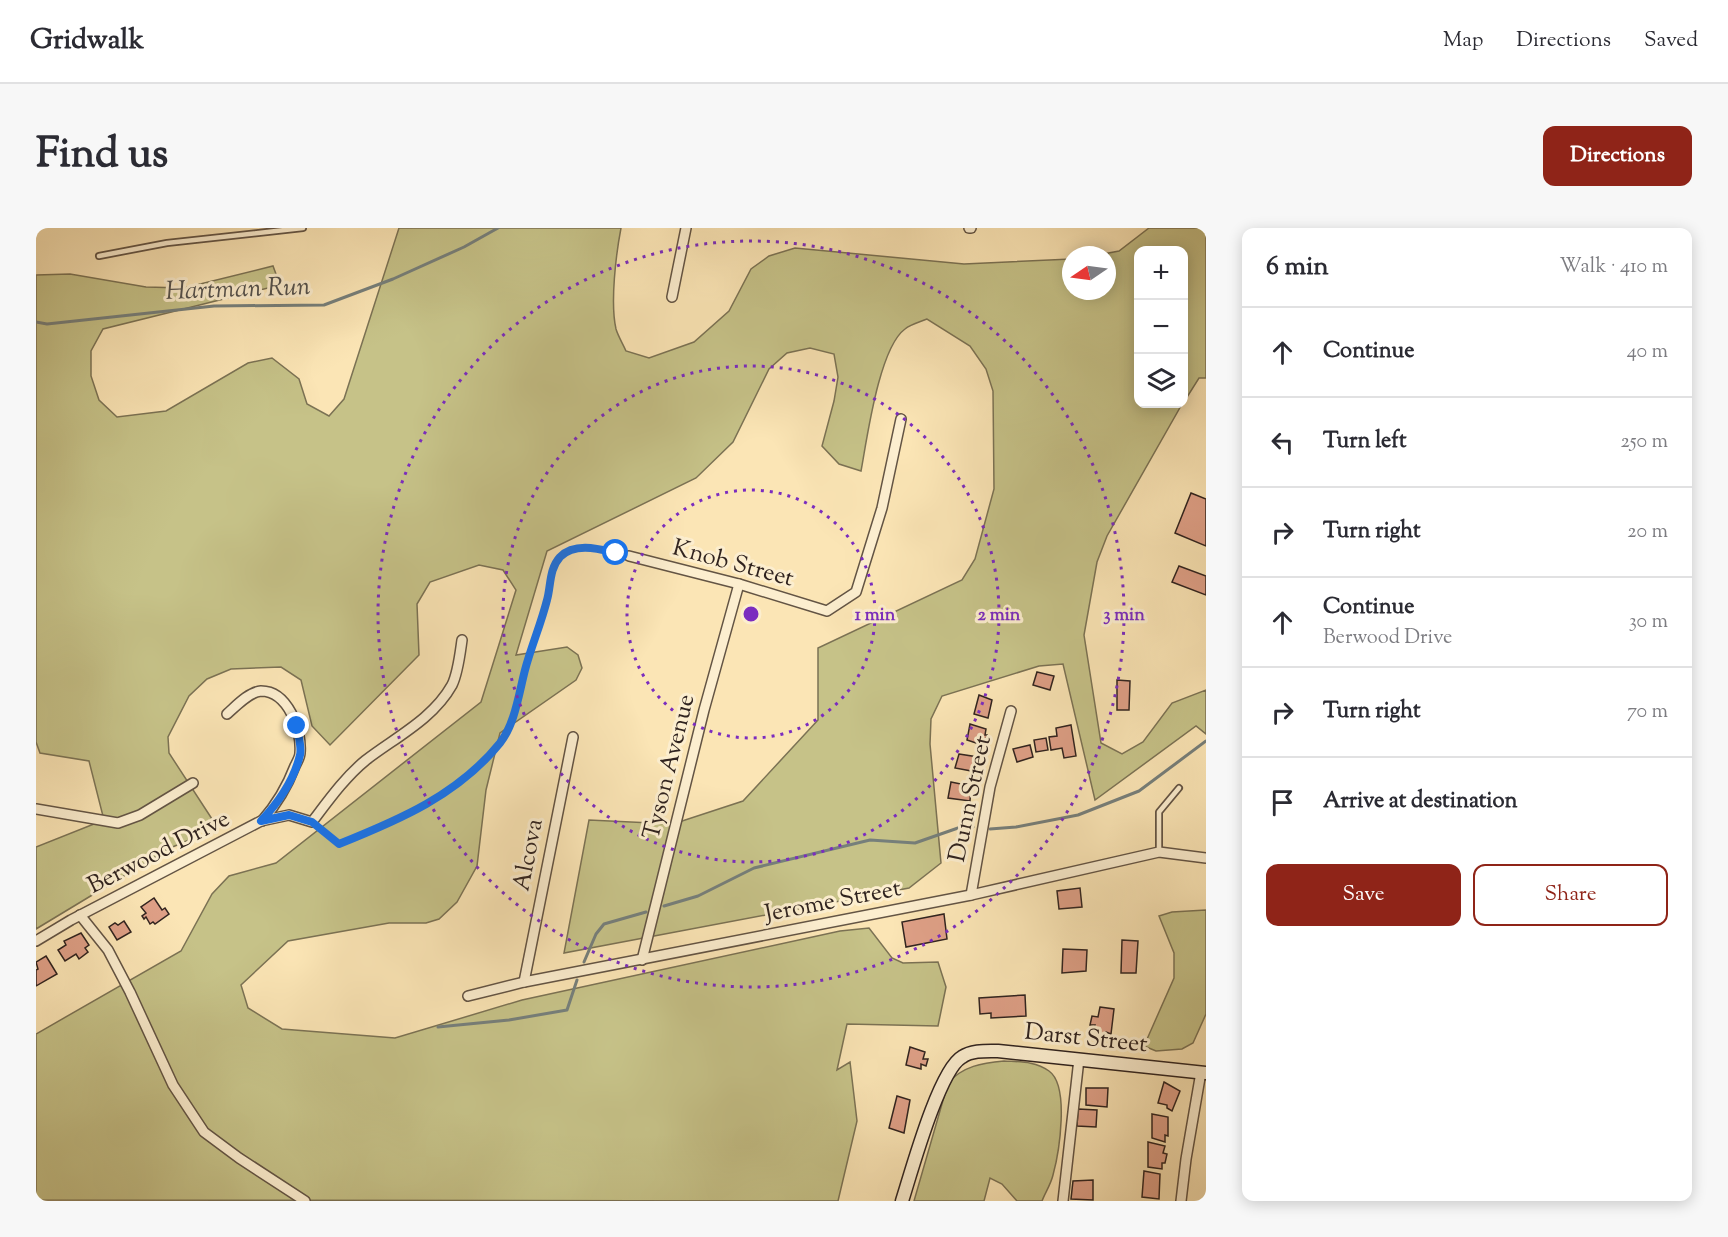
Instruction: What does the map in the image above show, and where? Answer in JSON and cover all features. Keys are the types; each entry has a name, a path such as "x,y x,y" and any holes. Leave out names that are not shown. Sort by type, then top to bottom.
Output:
{"street":[{"path":"672,297 686,228"},
{"name":"Knob Street","path":"629,556 739,584 827,610 856,592 882,508 901,419"},
{"name":"Tyson Avenue","path":"642,960 704,710 739,584"},
{"path":"312,822 334,793 365,761 431,713 453,684 462,640"},
{"path":"227,714 250,695 262,691 277,696 290,708 297,726 300,753 289,783 276,805 261,821"},
{"name":"Dunn Street","path":"971,895 990,787 1011,711"},
{"name":"Alcova","path":"524,982 573,737"},
{"path":"36,809 118,823 140,815 193,783"},
{"name":"Berwood Drive","path":"36,941 261,821 289,815 312,822"},
{"name":"Jerome Street","path":"468,996 524,982 971,895 1159,852 1206,858"},
{"path":"81,915 108,950 173,1085 204,1132 305,1201"},
{"name":"Darst Street","path":"902,1201 939,1093 952,1065 962,1056 979,1051 998,1051 1204,1073"},
{"path":"1063,1201 1079,1059"},
{"path":"1181,1201 1186,1159 1204,1073"}],"lane":[{"path":"99,255 167,243 303,228"},
{"path":"1159,852 1159,812 1179,788"}],"path":[{"path":"312,822 339,844 397,821 437,800 473,772 501,741 518,703 525,669 548,598 553,568 561,556 577,548 629,556"}],"shaded area":[{"path":"399,228 621,228 614,292 616,329 626,351 649,358 694,342 729,311 751,269 769,256 795,248 964,264 1062,259 1062,300 1116,300 1116,252 1149,228 1202,228 1206,234 1206,378 1199,378 1188,396 1188,246 1134,246 1134,408 1180,408 1107,536 1097,562 1084,635 1101,743 1122,754 1143,742 1172,703 1206,690 1206,734 1196,726 1095,800 1063,664 1039,666 942,696 931,719 930,744 941,863 909,888 564,953 589,820 673,824 743,801 818,720 818,648 962,580 975,559 994,489 993,391 986,369 970,346 927,319 907,327 896,339 881,374 861,471 839,464 822,446 838,377 834,354 810,348 787,353 769,369 733,442 696,478 547,551 516,655 567,647 578,655 582,668 576,680 500,733 486,790 477,866 457,902 439,919 426,923 389,923 288,941 241,985 248,1008 282,1029 395,1038 522,1000 840,931 869,928 892,958 903,963 938,962 946,987 938,1026 847,1024 837,1070 850,1062 857,1121 838,1201 36,1200 36,1034 181,951 212,894 229,876 276,863 481,702 516,590 503,570 479,565 430,582 417,604 419,655 330,745 312,726 301,680 281,667 231,669 207,679 189,696 168,737 169,753 212,819 194,838 170,848 36,929 36,847 104,820 89,761 40,753 36,742 36,275 70,274 146,287 184,288 273,266 280,285 103,329 91,351 91,376 99,400 117,417 166,411 248,363 272,358 299,379 307,404 329,416 344,399"},
{"path":"1206,910 1206,1014 1193,1043 1182,1049 1156,1051 1144,1046 1174,978 1174,953 1159,916 1172,912"},
{"path":"1004,1061 1027,1063 1044,1068 1055,1079 1059,1090 1061,1120 1058,1152 1052,1178 1042,1201 1017,1201 1002,1184 990,1178 984,1201 914,1201 948,1083 973,1066"}],"building":[{"path":"1191,493 1206,499 1206,546 1175,533"},
{"path":"1179,566 1206,576 1206,595 1172,582"},
{"path":"1037,672 1054,676 1050,690 1033,685"},
{"path":"1117,680 1130,681 1129,710 1117,710"},
{"path":"979,695 992,700 988,718 974,714"},
{"path":"970,724 986,729 985,743 982,742 982,745 967,740"},
{"path":"1071,725 1076,756 1064,758 1062,748 1051,750 1049,737 1057,736 1056,728"},
{"path":"1046,738 1048,750 1036,752 1034,740"},
{"path":"1030,745 1033,757 1017,762 1013,749"},
{"path":"959,754 978,757 977,772 955,768"},
{"path":"951,782 971,786 970,801 948,798"},
{"path":"1080,888 1082,907 1059,909 1057,891"},
{"path":"154,898 162,910 165,908 169,914 155,924 153,922 150,924 146,917 144,919 142,916 146,913 141,907"},
{"path":"944,914 947,939 906,947 902,922"},
{"path":"124,921 131,932 117,940 109,927"},
{"path":"81,933 89,945 85,948 88,952 79,959 76,954 65,961 58,950 66,945 64,941"},
{"path":"1122,940 1138,941 1136,973 1121,973"},
{"path":"1063,949 1087,950 1086,971 1062,973"},
{"path":"46,956 57,974 36,986 36,970 38,969 36,962"},
{"path":"1025,995 1026,1016 991,1018 991,1013 980,1014 979,998"},
{"path":"1100,1007 1114,1009 1111,1034 1106,1032 1105,1036 1097,1035 1093,1031 1095,1025 1090,1025 1092,1016 1098,1017"},
{"path":"910,1047 925,1052 923,1059 928,1059 926,1066 921,1064 921,1069 906,1065"},
{"path":"1164,1082 1180,1091 1172,1111 1167,1108 1167,1105 1158,1103"},
{"path":"1086,1088 1108,1088 1107,1107 1086,1105"},
{"path":"897,1096 910,1100 904,1133 889,1128"},
{"path":"1078,1109 1097,1110 1096,1127 1077,1126"},
{"path":"1152,1114 1168,1117 1168,1136 1165,1135 1165,1142 1152,1138"},
{"path":"1148,1142 1165,1146 1163,1153 1167,1154 1165,1163 1162,1163 1162,1169 1148,1167"},
{"path":"1144,1171 1160,1174 1159,1199 1142,1197"},
{"path":"1093,1180 1093,1200 1071,1199 1073,1181"}],"waterway":[{"name":"Hartman Run","path":"36,322 47,324 214,306 324,305 393,279 464,247 498,228"},
{"path":"990,829 1016,827 1078,815 1139,791 1206,741"},
{"path":"664,906 698,896 754,868 870,840 915,843 958,828 973,827"},
{"path":"584,962 596,934 604,924 646,912"},
{"path":"438,1027 509,1020 567,1010 577,980"}],"route":[{"path":"297,726 300,753 289,783 276,805 261,821 289,815 312,822 339,844 397,821 437,800 473,772 501,741 518,703 525,669 548,598 553,568 561,556 577,548 616,553"}]}
